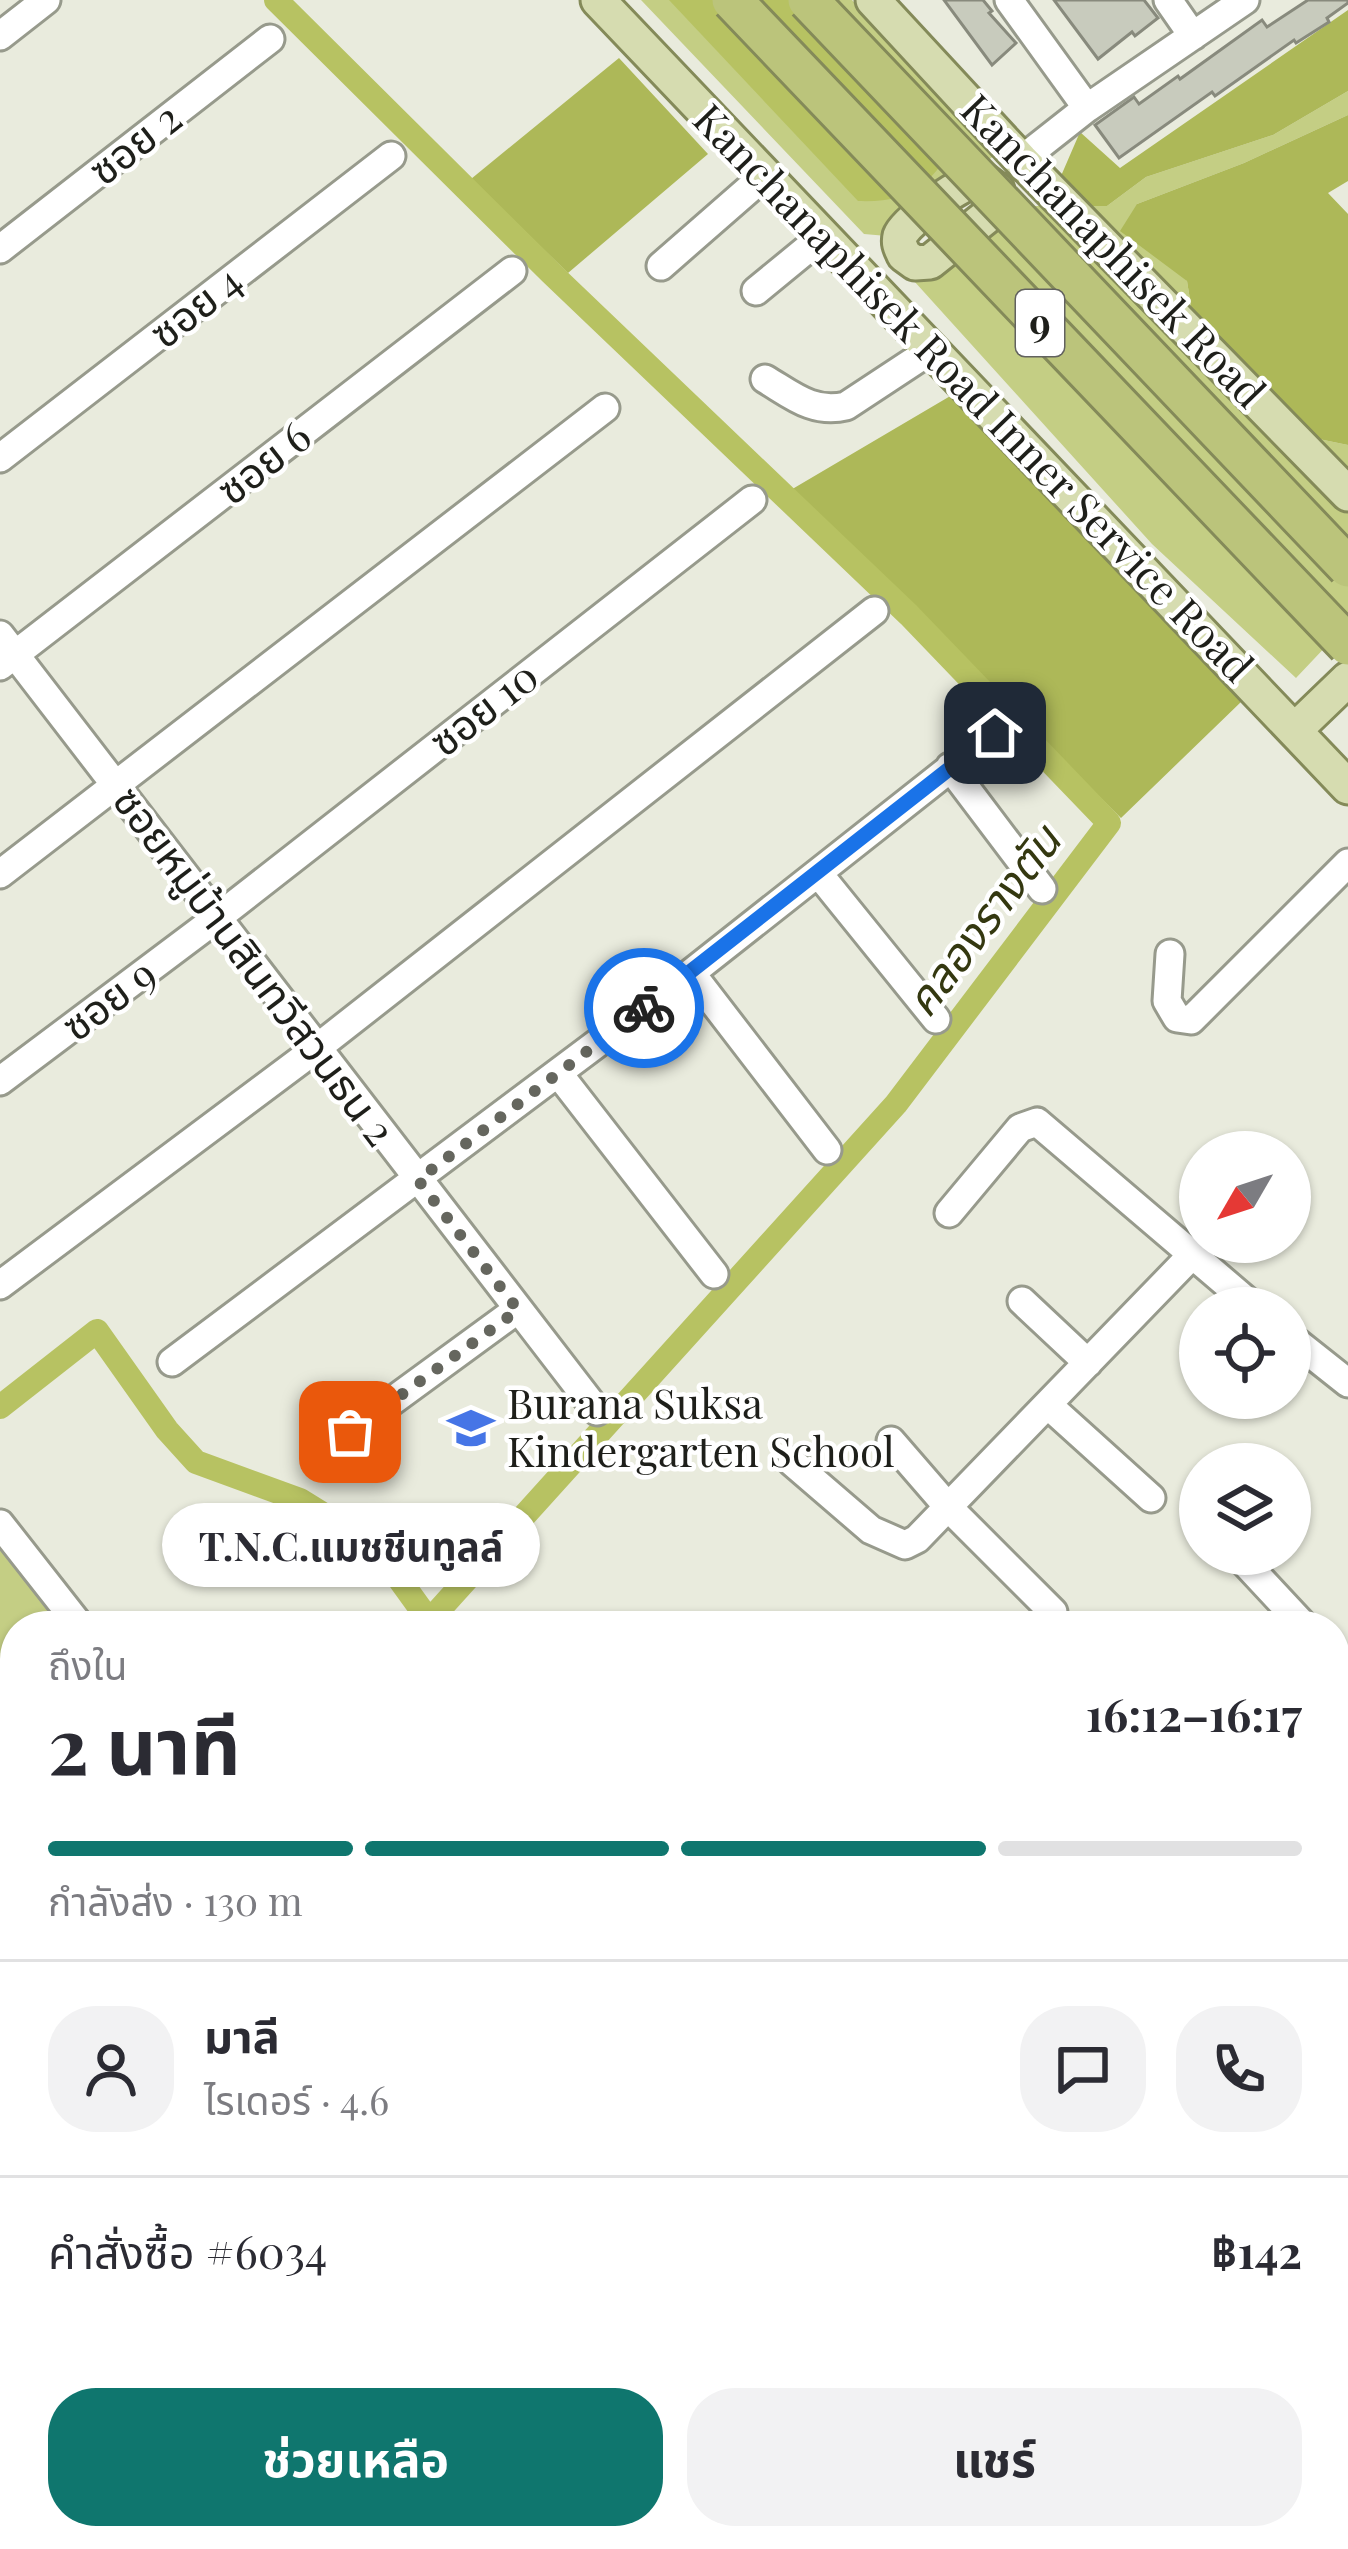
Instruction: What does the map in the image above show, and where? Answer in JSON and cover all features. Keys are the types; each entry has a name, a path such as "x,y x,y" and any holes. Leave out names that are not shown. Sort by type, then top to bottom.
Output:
{"highway":[{"name":"9","path":"732,0 1348,645"},
{"name":"Kanchanaphisek Road","path":"808,0 1348,568"}],"main road":[{"name":"Kanchanaphisek Road Inner Service Road","path":"598,0 1348,787"},
{"path":"873,0 1021,160 1348,494"},
{"path":"865,280 902,252 899,241 904,228 967,181 981,178 990,183 1021,160"},
{"path":"1295,730 1348,679"}],"street":[{"path":"0,36 46,0"},
{"path":"1009,0 1087,108"},
{"path":"1168,0 1193,36"},
{"path":"1021,160 1087,108 1245,0"},
{"name":"ซอย 2","path":"0,249 270,39"},
{"name":"ซอย 4","path":"0,458 391,156"},
{"path":"661,266 764,176"},
{"path":"756,291 823,236"},
{"name":"ซอย 6","path":"5,652 512,272"},
{"path":"765,379 808,405 833,409 845,406 931,350"},
{"path":"0,874 605,409"},
{"name":"ซอย 10","path":"217,918 752,500"},
{"path":"0,1286 316,1048 874,611"},
{"name":"ซอยหมู่บ้านสินทวีสวนธน 2","path":"5,652 117,787 597,1411"},
{"path":"172,1362 691,973 995,733"},
{"path":"950,767 1042,889"},
{"path":"1170,954 1167,1001 1177,1018 1192,1020 1348,862"},
{"path":"818,873 935,1019"},
{"name":"ซอย 9","path":"0,1081 217,918"},
{"path":"691,973 827,1150"},
{"path":"558,1073 714,1274"},
{"path":"950,1214 1020,1128 1032,1121 1179,1244"},
{"path":"792,1462 871,1530 905,1545 917,1539 1184,1263"},
{"path":"1202,1263 1231,1287"},
{"path":"1022,1301 1088,1363"},
{"path":"317,1456 518,1310"},
{"path":"1311,1354 1348,1383"},
{"path":"1048,1406 1151,1498"},
{"path":"891,1441 949,1508 1052,1611"},
{"path":"0,1524 68,1611"},
{"path":"1257,1575 1290,1611"}],"shaded area":[{"path":"641,0 852,0 995,155 887,236 864,234"},
{"path":"669,0 831,0 959,137 940,167 919,187 894,198 858,201"},
{"path":"1348,10 1348,91 1273,135 1146,177 1107,206 1048,206 1080,132 1120,168"},
{"path":"619,58 708,154 568,273 471,179"},
{"path":"1348,91 1348,115 1244,163 1137,204 1187,281 1196,337 1275,430 1348,445 1348,623 1296,678 1152,544 914,281 979,228 1025,206 1107,206 1146,177 1273,135"},
{"path":"1348,115 1348,181 1328,193 1348,214 1348,445 1275,430 1196,337 1187,281 1120,231 1137,204 1244,163"},
{"path":"952,395 1242,701 1121,818 789,491"},
{"path":"0,1548 48,1611 0,1611"}],"building":[{"path":"944,0 983,0 1016,43 992,65"},
{"path":"1054,0 1144,0 1158,18 1098,59"},
{"path":"1308,0 1348,3 1327,18 1329,22 1294,40 1215,96 1212,92 1119,158 1095,125 1134,97 1139,104 1178,76 1180,79 1262,20 1267,27"}],"waterway":[{"name":"คลองรางตัน","path":"276,0 551,273 909,615 1109,823 896,1104 438,1611"},
{"path":"0,1407 97,1331 167,1430 196,1462 300,1500 376,1547 422,1611"}],"way so far":[{"path":"350,1432 518,1310 418,1180 644,1008"}],"place":[{"name":"Burana Suksa Kindergarten School","path":"471,1428"},
{"name":"T.N.C.แมชชีนทูลล์","path":"350,1432"}],"route":[{"path":"644,1008 995,733"}]}
